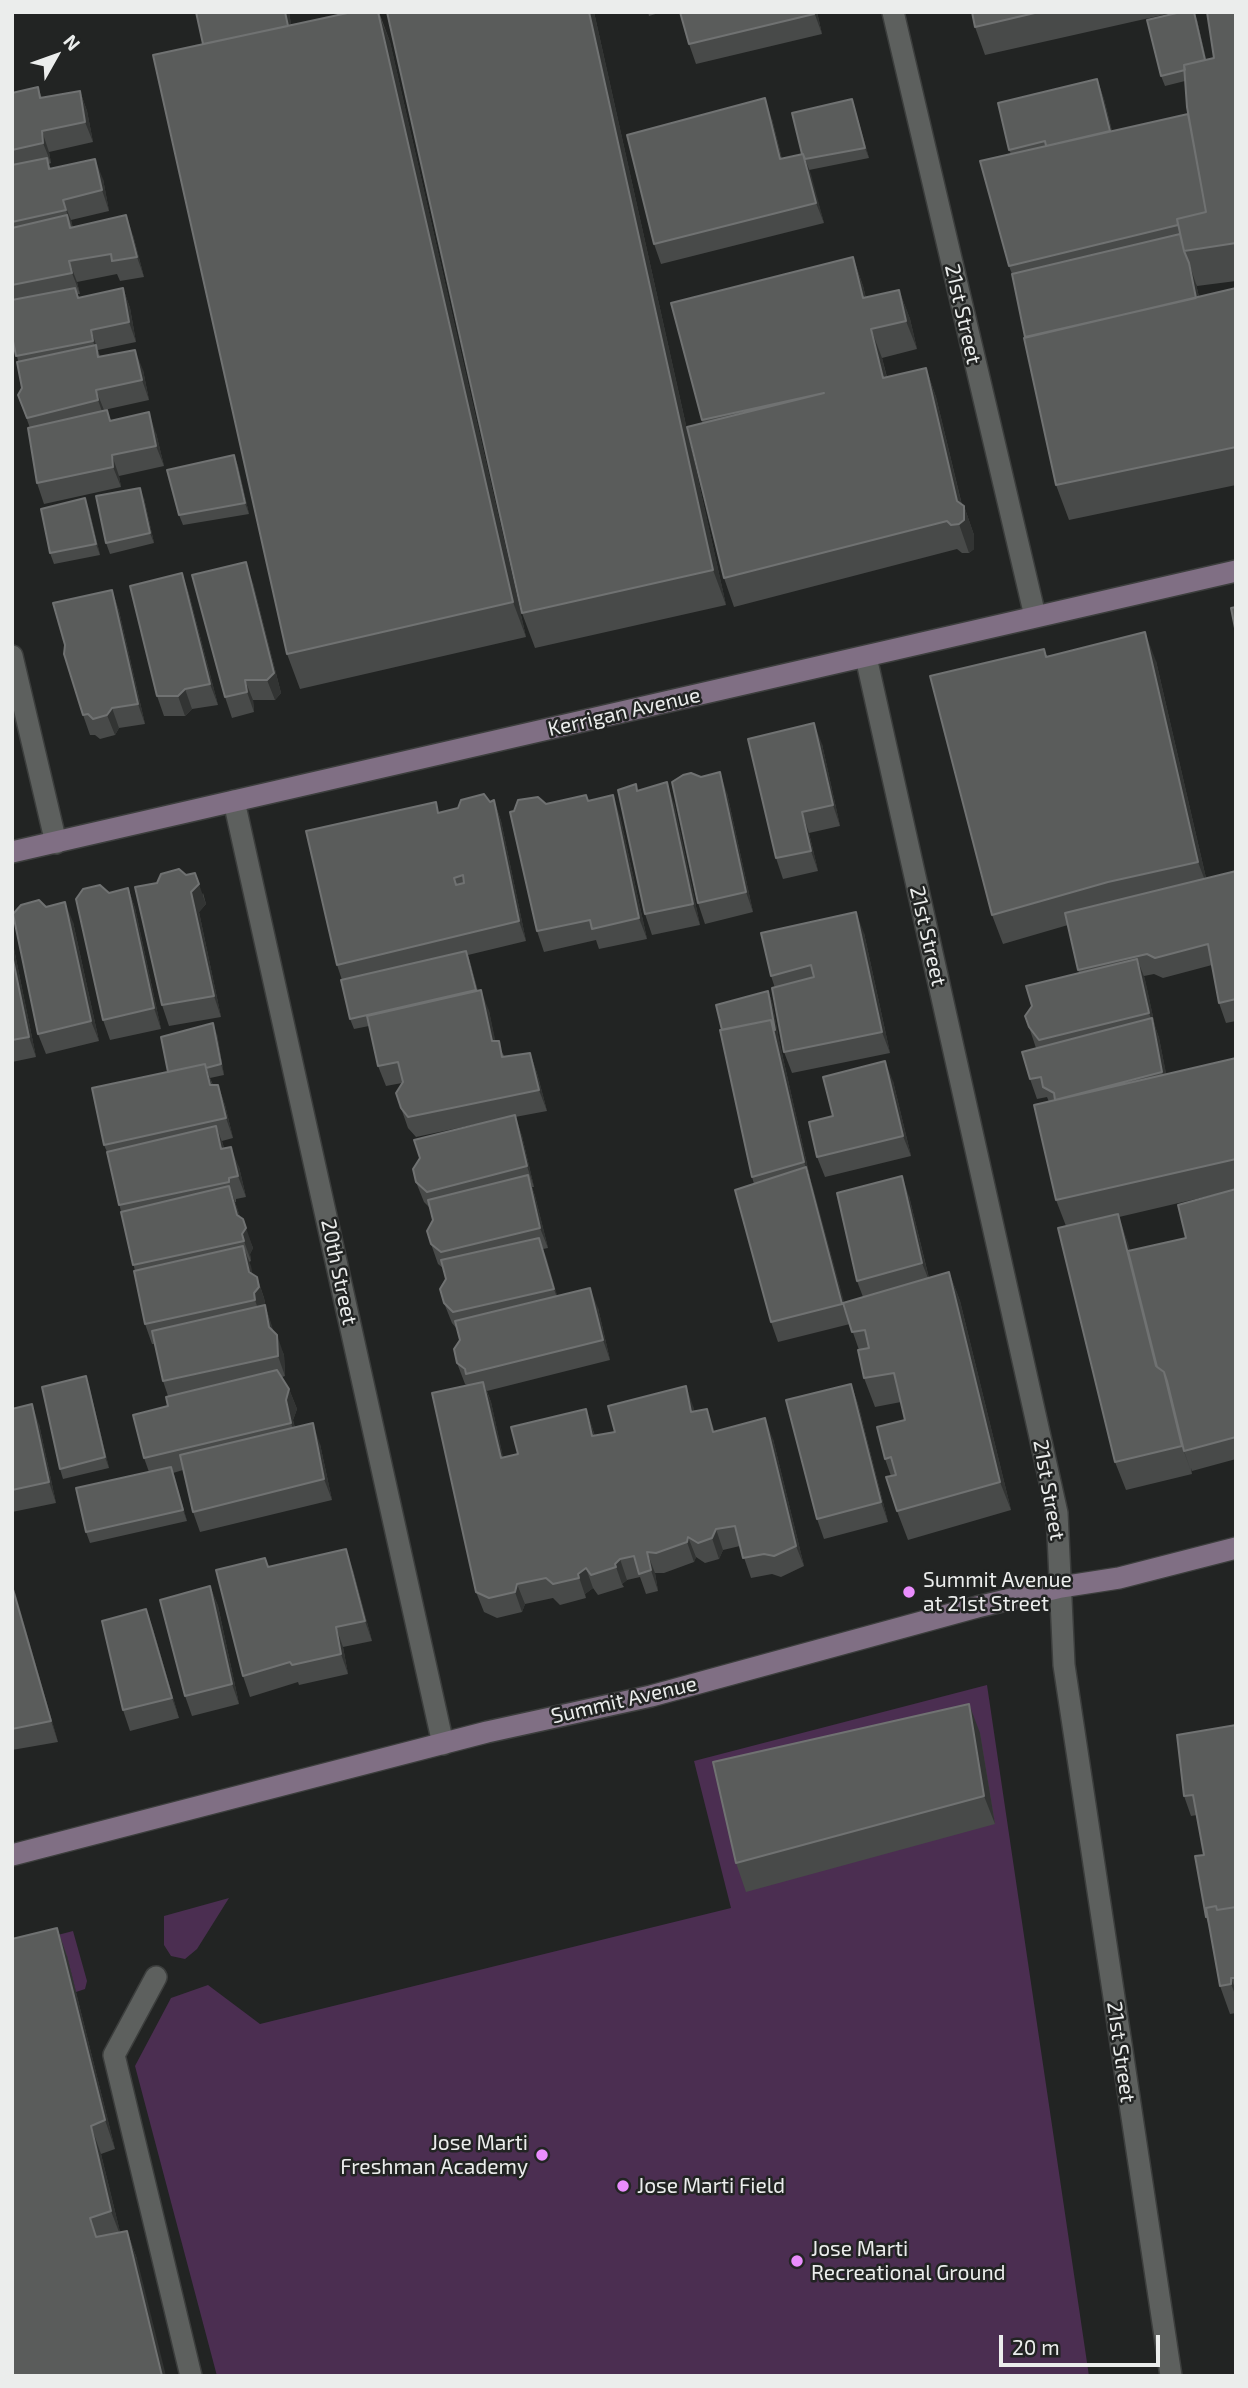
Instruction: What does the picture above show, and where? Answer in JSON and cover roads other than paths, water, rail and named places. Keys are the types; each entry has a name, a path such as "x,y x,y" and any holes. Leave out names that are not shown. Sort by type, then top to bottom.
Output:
{"street":[{"name":"21st Street","path":"893,12 1035,615"},
{"name":"Kerrigan Avenue","path":"12,852 1236,571"},
{"path":"12,656 56,843"},
{"name":"21st Street","path":"866,657 1057,1513 1065,1665 1171,2376"},
{"name":"20th Street","path":"234,801 443,1744"},
{"name":"Summit Avenue","path":"12,1855 443,1744 651,1696 1060,1587 1119,1578 1236,1548"},
{"path":"156,1977 114,2055 191,2376"}],"place":[{"name":"Summit Avenue at 21st Street","path":"909,1592"},
{"name":"Jose Marti Freshman Academy","path":"542,2155"},
{"name":"Jose Marti Field","path":"623,2186"},
{"name":"Jose Marti Recreational Ground","path":"797,2261"}]}
